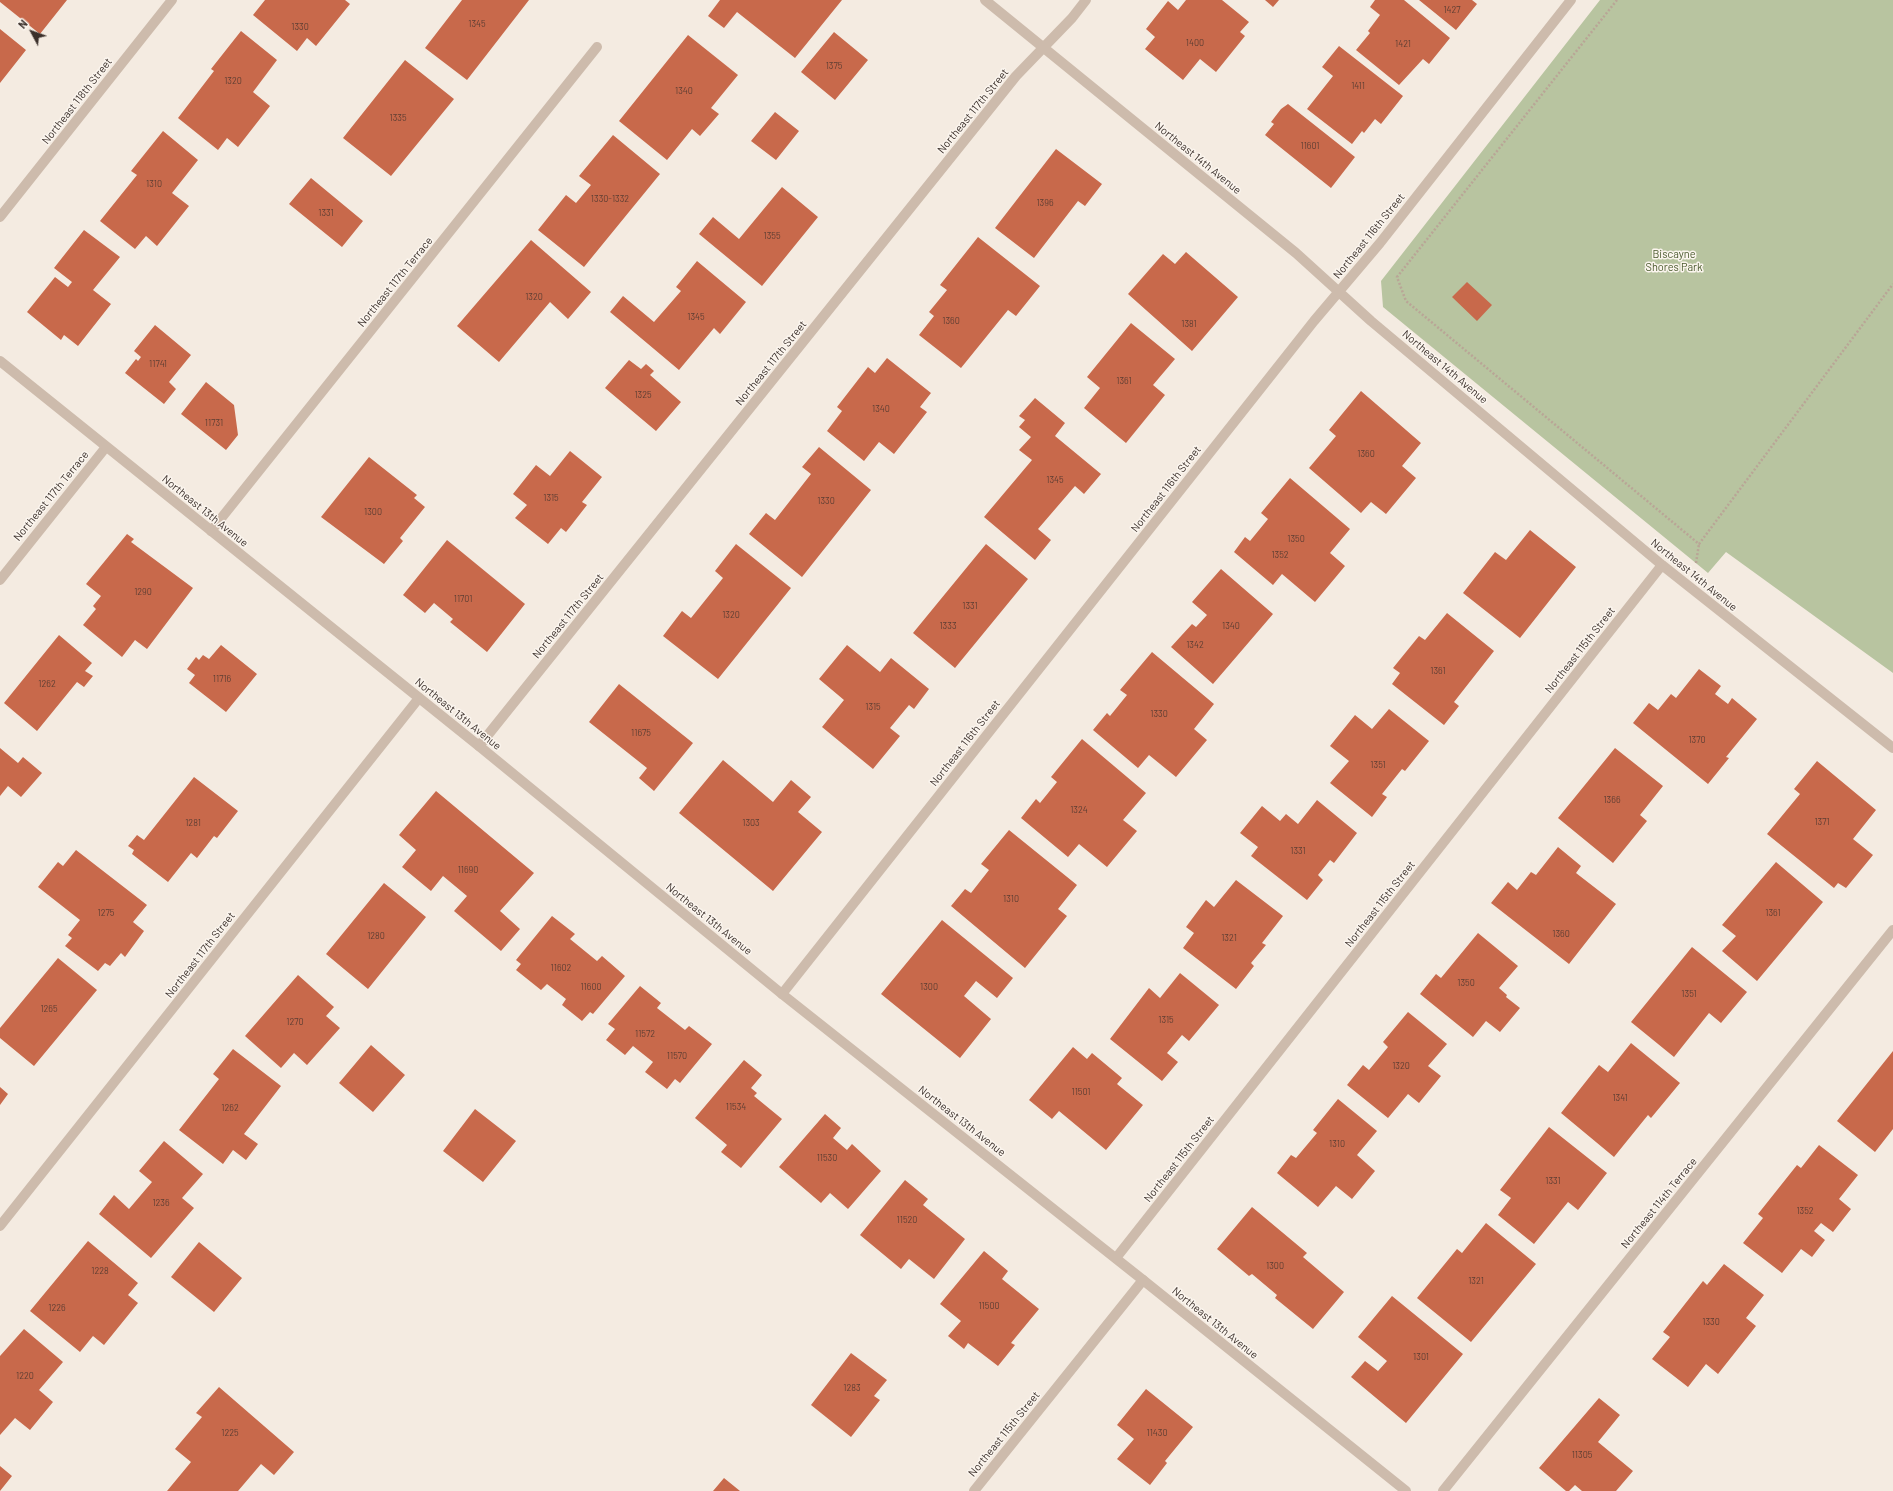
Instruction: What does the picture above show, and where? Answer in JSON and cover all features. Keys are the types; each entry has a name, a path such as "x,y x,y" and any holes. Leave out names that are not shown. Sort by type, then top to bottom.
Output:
{"street":[{"name":"Northeast 118th Street","path":"0,218 172,0"},
{"name":"Northeast 14th Avenue","path":"985,0 1296,253 1338,291 1662,566 1893,748"},
{"name":"Northeast 117th Street","path":"479,746 1016,76 1072,18 1086,0"},
{"name":"Northeast 116th Street","path":"782,994 1338,291 1385,237 1571,0"},
{"name":"Northeast 117th Terrace","path":"211,531 597,47"},
{"name":"Northeast 13th Avenue","path":"0,361 479,746 782,994 1116,1258 1406,1491"},
{"name":"Northeast 117th Terrace","path":"0,580 106,447"},
{"name":"Northeast 115th Street","path":"1116,1258 1662,566"},
{"name":"Northeast 117th Street","path":"0,1226 419,698"},
{"name":"Northeast 114th Terrace","path":"1443,1491 1893,930"},
{"name":"Northeast 115th Street","path":"974,1491 1143,1280"}],"path":[{"path":"1618,0 1397,278 1406,301 1699,544 1893,284"}],"green space":[{"name":"Biscayne Shores Park","path":"1600,0 1893,0 1893,673 1726,552 1708,573 1383,307 1381,281"}],"building":[{"path":"0,0 67,0 40,34 0,2"},
{"path":"265,0 345,0 350,4 316,46 307,38 297,51 253,15"},
{"path":"462,0 529,0 467,80 425,48"},
{"path":"720,0 842,0 795,58 737,12 724,28 708,16"},
{"path":"1186,0 1222,0 1249,22 1240,32 1245,36 1216,72 1200,59 1183,80 1145,49 1155,37 1146,29 1168,1 1178,10"},
{"path":"1265,0 1279,0 1273,7"},
{"path":"1375,0 1404,0 1450,38 1429,64 1423,59 1399,85 1356,50 1370,33 1368,31 1380,15 1370,7"},
{"path":"1419,0 1472,0 1477,4 1456,30"},
{"path":"0,29 26,50 0,83"},
{"path":"241,31 277,60 253,92 270,106 238,147 227,138 218,150 178,118 214,71 211,69"},
{"path":"834,32 868,60 835,100 801,72"},
{"path":"688,35 738,75 711,108 719,114 700,136 692,129 667,160 619,121"},
{"path":"1339,46 1403,96 1381,124 1375,119 1364,133 1362,131 1352,144 1307,109 1333,76 1322,67"},
{"path":"405,60 454,99 391,176 343,138"},
{"path":"1288,104 1355,157 1331,188 1265,135 1274,124 1271,122 1281,109"},
{"path":"775,112 799,131 776,160 751,141"},
{"path":"163,131 198,160 172,193 189,206 157,246 146,236 135,249 100,221 137,175 131,171"},
{"path":"613,135 660,174 584,267 538,230 566,195 576,203 591,185 579,176"},
{"path":"1056,149 1102,184 1085,206 1078,201 1034,258 995,228"},
{"path":"311,178 363,221 342,247 289,204"},
{"path":"782,187 818,217 762,286 699,234 713,217 739,239"},
{"path":"84,230 120,257 93,290 111,304 78,346 64,335 61,340 27,312 55,277 68,287 72,282 54,268"},
{"path":"978,237 1040,286 1016,316 1008,310 961,368 919,335 934,316 929,312 947,290 940,285"},
{"path":"531,240 591,292 568,319 550,302 499,362 457,326"},
{"path":"1186,252 1238,297 1192,351 1128,294 1163,254 1175,264"},
{"path":"697,261 746,302 720,334 714,328 679,370 610,312 623,296 654,322 681,291 676,287"},
{"path":"1467,282 1492,305 1477,321 1452,297"},
{"path":"1131,323 1175,359 1153,385 1165,395 1126,443 1084,408 1100,388 1087,377"},
{"path":"155,325 191,355 169,382 176,389 164,404 125,373 136,359 138,361 141,357 134,351"},
{"path":"887,358 931,393 920,407 927,412 894,454 879,442 864,461 827,431 842,411 837,407 868,367 875,373"},
{"path":"629,360 641,369 646,364 654,371 650,375 681,402 656,431 605,388"},
{"path":"206,382 234,405 238,435 226,450 181,414"},
{"path":"1361,391 1421,443 1402,466 1416,478 1386,514 1371,502 1361,513 1309,468 1336,436 1329,430"},
{"path":"1035,398 1065,423 1055,436 1101,474 1084,494 1075,486 1038,529 1051,540 1035,560 984,517 1032,460 1019,450 1031,437 1019,427 1025,420 1019,416"},
{"path":"819,447 871,490 802,577 749,534 766,513 775,520 811,474 802,467"},
{"path":"570,451 602,477 582,502 587,505 566,532 561,528 548,544 515,518 527,505 513,494 536,465 550,476"},
{"path":"369,457 417,495 414,498 425,507 400,538 403,541 384,564 321,517"},
{"path":"1290,478 1350,529 1330,553 1345,566 1315,602 1282,574 1273,585 1234,552 1245,537 1250,541 1268,519 1261,513"},
{"path":"1530,530 1576,567 1520,638 1463,593 1495,552 1506,560"},
{"path":"127,534 134,539 131,542 193,588 147,649 135,640 122,657 83,625 96,609 93,606 101,596 86,584"},
{"path":"447,540 525,604 487,652 450,622 453,619 434,603 425,613 403,595"},
{"path":"736,544 791,588 718,679 663,636 682,611 691,618 723,578 715,571"},
{"path":"986,544 1028,579 955,668 913,633"},
{"path":"1221,569 1273,614 1213,684 1171,647 1192,624 1196,627 1207,615 1192,602"},
{"path":"1447,613 1494,651 1454,702 1459,706 1444,725 1392,684 1400,673 1393,668 1419,636 1425,640"},
{"path":"59,635 92,663 85,671 93,676 84,687 77,682 37,731 4,703"},
{"path":"221,645 257,674 226,712 189,683 195,675 187,669 196,657 199,660 203,655 209,659"},
{"path":"847,645 880,672 891,658 929,689 914,709 909,705 890,728 900,736 873,769 822,727 844,700 819,679"},
{"path":"1152,652 1214,704 1194,729 1207,740 1176,777 1149,755 1138,768 1093,730 1107,713 1110,716 1127,695 1120,690"},
{"path":"1699,669 1721,686 1715,694 1728,704 1732,698 1757,719 1726,757 1729,758 1708,784 1633,723 1649,703 1658,710 1671,694 1676,698"},
{"path":"619,684 693,743 654,791 639,778 647,768 589,722"},
{"path":"1389,709 1429,741 1405,771 1402,769 1382,794 1387,797 1372,817 1330,783 1349,761 1330,746 1355,715 1372,729"},
{"path":"1082,739 1146,793 1123,820 1137,831 1107,867 1079,844 1068,857 1021,818 1036,799 1040,803 1057,782 1051,777"},
{"path":"0,748 18,763 23,757 42,773 21,797 8,786 0,796"},
{"path":"1615,748 1663,786 1640,815 1647,821 1613,863 1558,818"},
{"path":"723,760 773,802 791,780 811,797 798,812 822,832 773,891 679,813"},
{"path":"1817,761 1876,810 1853,839 1873,855 1846,888 1838,883 1834,888 1767,834 1800,794 1794,789"},
{"path":"194,777 238,811 217,838 214,836 197,858 191,853 168,882 132,854 134,850 128,846 137,835 144,840"},
{"path":"436,791 534,873 500,911 520,929 501,951 454,911 467,896 443,876 431,891 402,867 416,850 399,835"},
{"path":"1317,800 1357,833 1334,863 1330,860 1318,875 1323,880 1307,900 1251,856 1258,847 1240,833 1262,806 1280,821 1286,814 1298,824"},
{"path":"1009,830 1077,885 1058,909 1067,916 1025,968 951,906 965,889 971,893 989,870 981,864"},
{"path":"1558,847 1581,866 1576,873 1616,904 1569,964 1491,903 1508,882 1517,890 1531,872 1536,875"},
{"path":"76,850 147,905 133,922 144,931 125,957 121,953 110,966 105,963 98,971 65,946 72,938 68,935 80,920 38,887 58,862 63,866"},
{"path":"1776,862 1823,902 1757,981 1722,951 1736,936 1722,925"},
{"path":"1236,880 1283,916 1262,943 1266,945 1251,963 1254,966 1236,989 1183,948 1194,933 1186,927 1206,900 1214,907"},
{"path":"384,883 426,917 368,989 326,954"},
{"path":"552,916 575,934 570,939 597,961 602,956 625,976 593,1014 590,1012 582,1021 562,1005 566,999 547,984 541,990 516,970 521,964 516,960"},
{"path":"942,920 1013,978 997,998 976,981 964,996 991,1019 960,1058 881,994"},
{"path":"1478,933 1518,966 1499,988 1507,995 1506,997 1520,1008 1500,1032 1486,1021 1473,1037 1420,994 1436,974 1441,978"},
{"path":"1692,947 1747,992 1721,1023 1709,1013 1674,1057 1631,1022"},
{"path":"58,958 97,990 34,1066 0,1038 0,1028"},
{"path":"1180,973 1219,1005 1189,1041 1182,1035 1167,1053 1178,1062 1162,1081 1110,1039 1149,988 1160,998"},
{"path":"298,975 334,1007 326,1016 340,1028 307,1065 294,1053 281,1068 245,1036"},
{"path":"640,986 661,1003 657,1008 685,1030 689,1026 712,1044 680,1083 675,1079 667,1089 645,1072 653,1062 633,1046 625,1055 606,1040 615,1029 608,1024"},
{"path":"1408,1012 1447,1044 1428,1066 1441,1076 1419,1103 1408,1094 1388,1118 1347,1085 1363,1065 1369,1070 1388,1047 1383,1042"},
{"path":"1631,1043 1680,1083 1651,1118 1648,1115 1614,1157 1561,1113 1599,1065 1608,1072"},
{"path":"371,1045 405,1075 373,1112 339,1083"},
{"path":"1073,1047 1087,1059 1092,1053 1122,1078 1117,1084 1143,1105 1106,1150 1059,1111 1052,1119 1029,1100"},
{"path":"233,1049 281,1086 244,1134 258,1144 246,1160 233,1150 223,1164 179,1130 219,1079 213,1074"},
{"path":"1893,1051 1893,1129 1875,1152 1837,1121"},
{"path":"744,1060 762,1075 751,1088 757,1093 754,1096 782,1119 741,1168 721,1152 727,1145 695,1118"},
{"path":"0,1087 8,1094 0,1105"},
{"path":"1338,1099 1377,1131 1357,1155 1375,1171 1352,1199 1336,1186 1318,1207 1277,1173 1291,1155 1296,1158 1317,1133 1313,1130"},
{"path":"475,1109 516,1141 483,1182 443,1151"},
{"path":"825,1114 841,1128 833,1138 847,1150 852,1144 881,1171 848,1209 830,1193 821,1203 779,1167"},
{"path":"1549,1127 1607,1173 1578,1210 1568,1202 1534,1244 1498,1215 1511,1198 1500,1190"},
{"path":"164,1141 203,1174 182,1198 194,1208 151,1258 99,1214 114,1195 129,1209 152,1182 139,1171"},
{"path":"1819,1145 1858,1175 1839,1199 1851,1209 1833,1232 1821,1223 1814,1231 1825,1240 1812,1257 1801,1249 1782,1273 1743,1243 1763,1218 1758,1214 1797,1165 1801,1168"},
{"path":"905,1180 928,1199 923,1205 965,1239 934,1279 909,1259 901,1269 860,1235"},
{"path":"1252,1207 1307,1253 1303,1257 1344,1292 1313,1329 1275,1298 1277,1295 1252,1274 1249,1276 1217,1249"},
{"path":"1486,1223 1536,1264 1471,1342 1417,1298 1457,1249 1462,1253"},
{"path":"88,1241 138,1283 128,1295 138,1303 104,1345 93,1336 80,1352 30,1311"},
{"path":"199,1242 242,1278 214,1312 171,1277"},
{"path":"984,1251 1008,1271 1002,1279 1039,1309 1011,1343 1015,1345 998,1366 968,1343 964,1349 948,1336 961,1321 940,1304"},
{"path":"1724,1264 1764,1295 1746,1318 1756,1326 1718,1374 1706,1364 1688,1387 1652,1359 1670,1337 1663,1332 1703,1281 1707,1285"},
{"path":"1392,1296 1463,1354 1406,1423 1351,1377 1365,1361 1378,1371 1387,1361 1358,1337"},
{"path":"24,1329 63,1362 39,1390 53,1402 30,1430 15,1418 0,1435 0,1356"},
{"path":"851,1353 887,1380 874,1396 880,1400 851,1437 811,1405"},
{"path":"219,1387 294,1452 274,1475 261,1464 238,1491 167,1491 191,1462 175,1449 202,1417 196,1413"},
{"path":"1146,1389 1193,1427 1165,1461 1167,1463 1150,1485 1117,1459 1134,1439 1117,1425"},
{"path":"1599,1398 1620,1415 1598,1442 1633,1471 1616,1491 1582,1491 1575,1485 1569,1491 1566,1491 1539,1468"},
{"path":"0,1466 12,1476 0,1491"},
{"path":"724,1478 740,1491 713,1491"}]}
